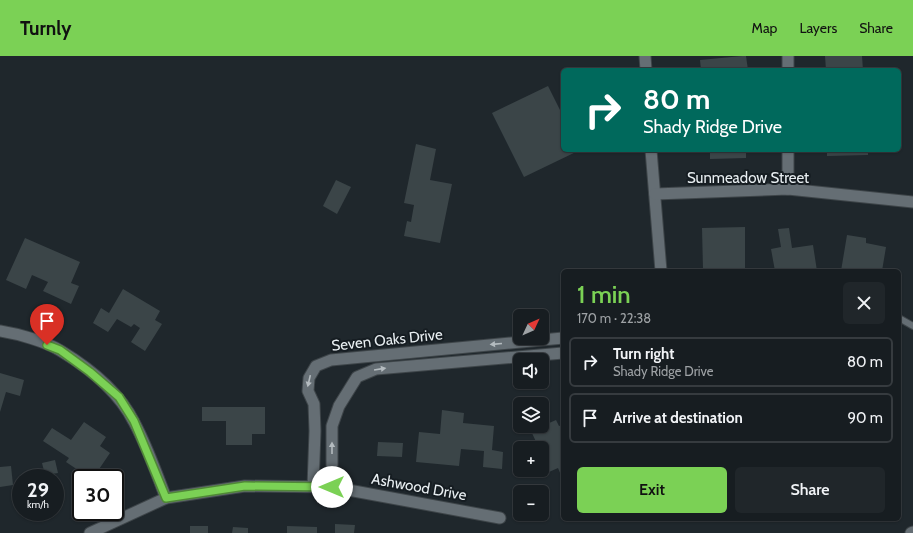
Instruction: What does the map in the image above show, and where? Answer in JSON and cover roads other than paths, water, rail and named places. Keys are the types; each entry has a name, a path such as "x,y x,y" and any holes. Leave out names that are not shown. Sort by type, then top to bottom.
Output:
{"street":[{"path":"645,56 646,68"},
{"path":"788,56 788,68"},
{"path":"651,152 661,269"},
{"path":"788,152 788,189"},
{"name":"Sunmeadow Street","path":"655,194 788,189 913,202"},
{"path":"0,331 21,335 60,350 90,372 119,397 134,421 166,498"},
{"name":"Seven Oaks Drive","path":"313,487 315,432 314,404 308,391 309,378 316,366 331,360 561,338"},
{"name":"Seven Oaks Drive","path":"332,487 332,426 339,406 357,377 376,369 561,353"},
{"name":"Ashwood Drive","path":"90,533 166,498 245,486 332,487 500,518"}],"lane":[{"path":"901,319 913,326"}]}
